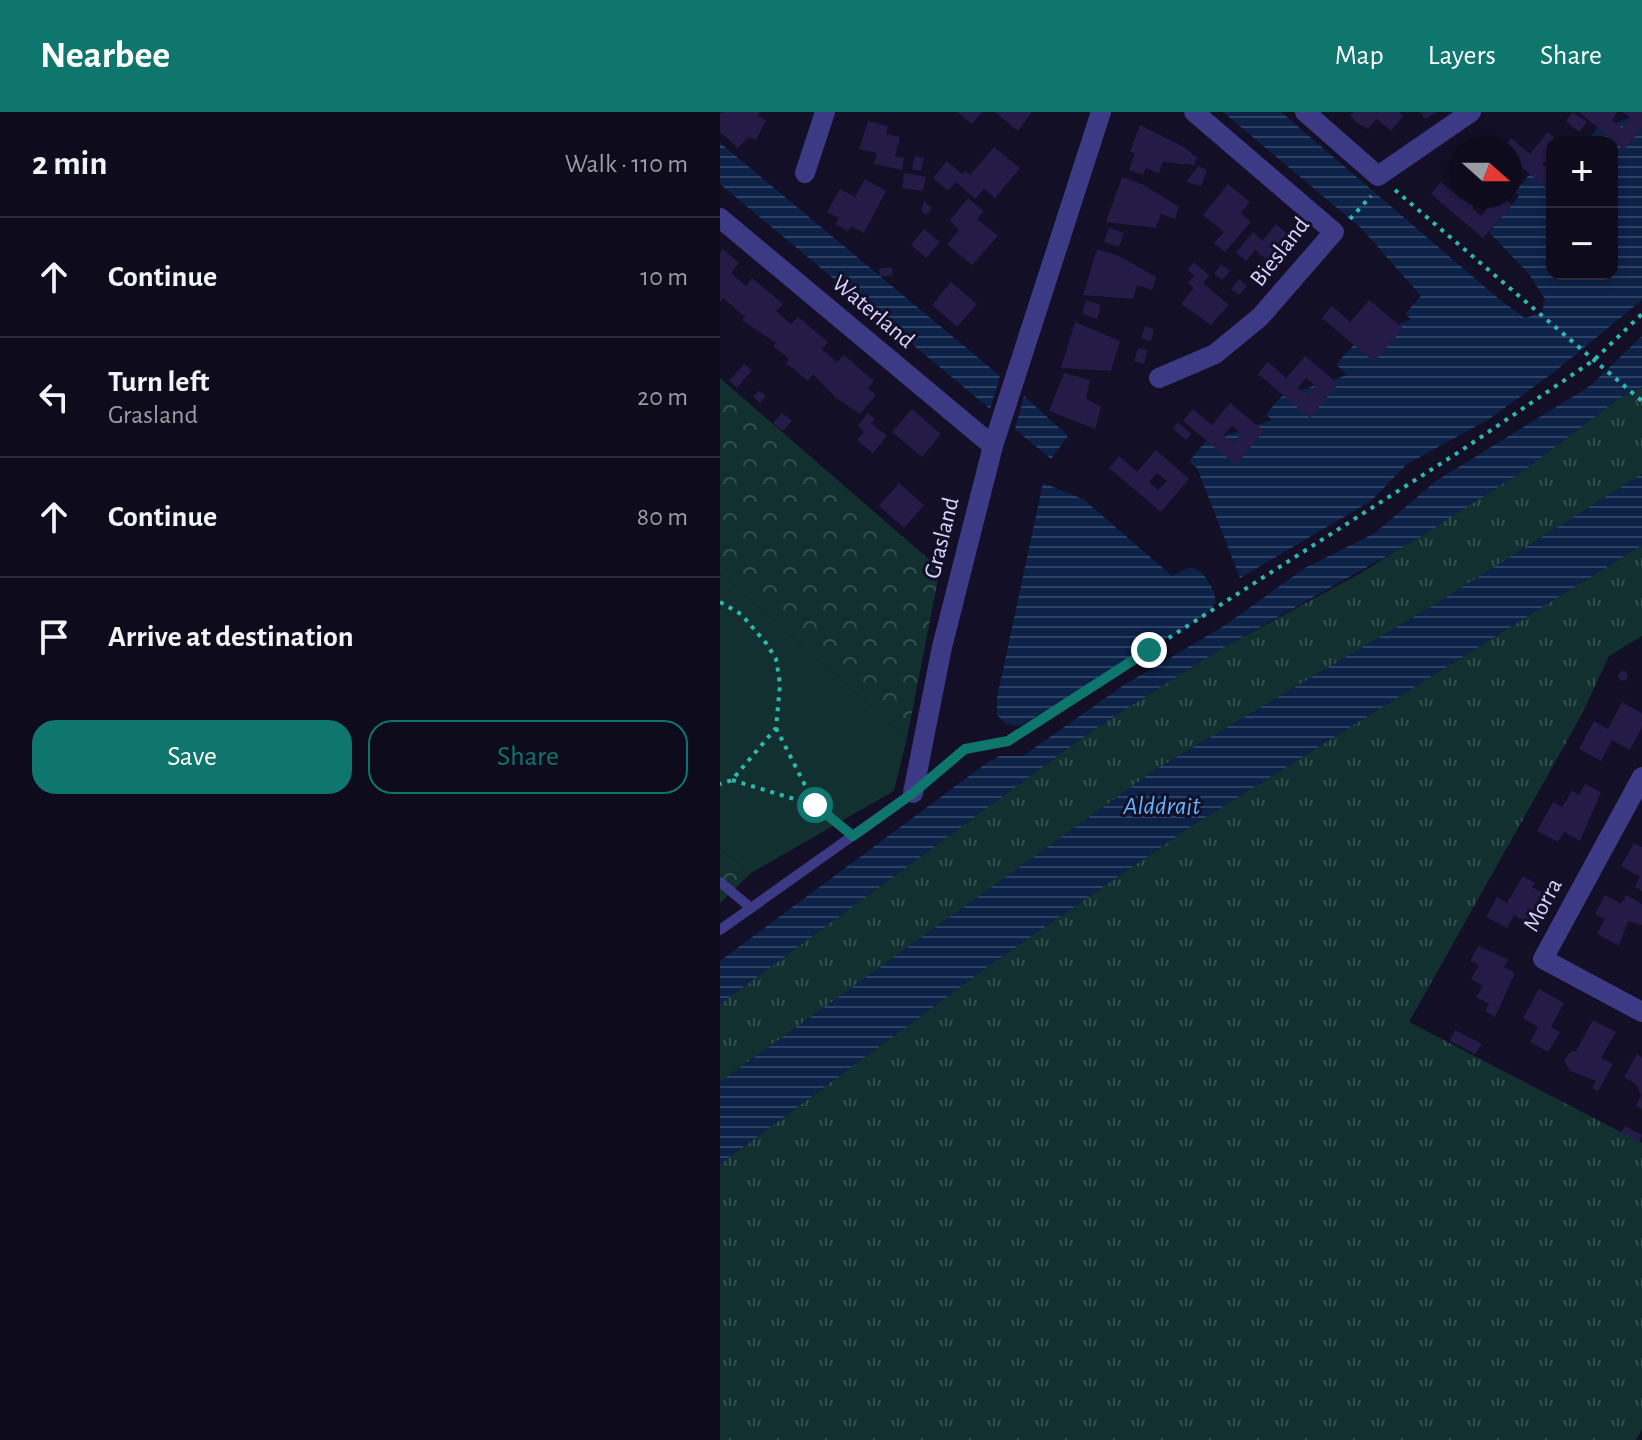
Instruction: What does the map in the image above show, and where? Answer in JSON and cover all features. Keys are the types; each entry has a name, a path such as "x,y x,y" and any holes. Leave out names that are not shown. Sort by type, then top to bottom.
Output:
{"street":[{"path":"805,173 825,112"},
{"name":"Grasland","path":"913,793 942,647 994,442 1101,112"},
{"name":"Biesland","path":"1159,378 1215,354 1260,317 1334,232 1194,112"},
{"path":"1305,112 1378,182 1471,112"},
{"name":"Waterland","path":"720,218 994,442"},
{"name":"Morra","path":"1642,777 1543,959 1642,1012"}],"lane":[{"path":"720,930 913,793"},
{"path":"720,882 751,908"}],"path":[{"path":"1343,227 1378,182 1642,401"},
{"path":"913,793 965,749 1008,741 1279,571 1594,360 1642,314"},
{"path":"720,602 741,614 776,659 780,684 776,728 815,805"},
{"path":"720,784 732,780 776,728"},
{"path":"732,780 815,805 853,836"}],"green space":[{"path":"720,378 940,569 907,738 720,573"},
{"path":"1642,387 1642,474 1434,605 1155,770 720,1082 720,1004 1093,730 1217,651 1361,573 1523,471 1621,397"},
{"path":"1642,545 1642,636 1609,656 1581,716 1409,1022 1642,1143 1642,1429 1636,1440 720,1440 720,1164 994,962 1193,825"},
{"path":"720,573 907,738 894,791 751,873 720,849"},
{"path":"720,849 751,873 720,903"}],"water":[{"path":"1223,112 1281,112 1525,318 1542,313 1545,299 1529,274 1489,232 1509,208 1522,208 1522,184 1529,175 1546,168 1546,280 1618,280 1618,136 1591,136 1597,129 1642,114 1642,300 1553,373 1489,419 1407,464 1371,501 1240,578 1197,468 1189,462 1205,442 1272,420 1266,414 1281,397 1347,375 1336,364 1353,346 1411,319 1405,314 1421,296 1362,229"},
{"path":"720,143 1000,376 990,409 720,184"},
{"path":"1642,336 1642,387 1621,397 1523,471 1417,539 1217,651 1093,730 720,1004 720,961 988,762 1000,756 1023,756 1124,685 1224,626 1305,568 1375,533 1436,481 1590,386"},
{"path":"1024,396 1068,436 1051,459 1015,429"},
{"name":"Alddrait","path":"1642,474 1642,545 1193,825 994,962 720,1164 720,1082 1155,770 1434,605"},
{"path":"1043,483 1083,499 1172,576 1187,568 1197,570 1214,592 1216,602 1206,615 1020,726 1006,724 997,715 997,698"}],"building":[{"path":"760,112 758,115 766,121 756,140 748,137 738,148 720,132 720,113"},
{"path":"957,112 982,112 972,124"},
{"path":"995,112 1032,112 1018,131"},
{"path":"1353,112 1399,112 1403,116 1391,131 1377,119 1368,129 1356,122 1350,115"},
{"path":"1420,112 1437,112 1425,119"},
{"path":"1573,112 1587,122 1579,132 1566,121"},
{"path":"1579,112 1618,112 1612,120 1622,128 1630,118 1623,112 1642,112 1642,128 1624,150 1618,145 1618,136 1607,136"},
{"path":"868,121 888,126 886,134 900,137 895,156 904,158 902,170 874,164 877,153 859,149"},
{"path":"1140,125 1184,147 1197,158 1194,165 1163,162 1159,173 1146,168 1143,175 1129,170 1135,153 1130,152"},
{"path":"1548,132 1553,136 1546,136 1546,161 1542,164 1546,168 1546,188 1522,167 1522,147 1530,154"},
{"path":"994,147 1020,168 995,198 984,189 975,199 956,182 948,191 933,178 947,161 962,174 965,171 970,175"},
{"path":"915,156 924,158 921,171 912,169"},
{"path":"1198,166 1207,170 1201,186 1186,182"},
{"path":"904,173 926,177 923,191 902,188"},
{"path":"1122,177 1144,185 1179,207 1175,219 1161,214 1156,228 1106,222"},
{"path":"865,179 886,191 864,233 851,226 848,231 835,224 839,218 827,212 840,189 855,197"},
{"path":"1441,182 1450,190 1450,208 1472,208 1481,216 1487,208 1509,208 1483,238 1431,194"},
{"path":"1228,184 1250,202 1241,213 1251,222 1225,252 1214,243 1224,232 1203,215"},
{"path":"968,198 984,211 977,219 998,236 972,265 947,244 959,230 950,220"},
{"path":"924,201 932,208 926,215 921,211"},
{"path":"1276,224 1295,241 1274,266 1255,250 1246,261 1236,253 1253,232 1262,241"},
{"path":"1109,228 1124,233 1119,247 1104,242"},
{"path":"924,229 940,242 926,258 911,245"},
{"path":"723,249 739,263 731,273 746,286 752,278 783,304 776,311 791,324 798,317 828,342 822,350 837,362 844,355 874,381 868,388 876,395 860,414 835,397 813,374 808,381 786,363 789,359 773,346 776,343 742,320 745,317 723,298 720,302 720,253"},
{"path":"1097,249 1119,256 1156,277 1152,290 1137,285 1133,299 1083,295"},
{"path":"1194,262 1209,275 1203,283 1229,305 1211,325 1181,304 1194,288 1188,283 1194,276 1187,270"},
{"path":"1221,264 1230,271 1222,280 1214,274"},
{"path":"892,267 893,275 880,277 879,269"},
{"path":"1239,279 1247,286 1239,295 1231,289"},
{"path":"951,282 977,304 957,327 932,305"},
{"path":"1086,300 1101,305 1097,319 1082,314"},
{"path":"1369,300 1403,328 1374,362 1322,318 1332,306 1350,322"},
{"path":"1075,322 1120,341 1111,371 1061,368"},
{"path":"1145,326 1154,329 1151,341 1141,338"},
{"path":"1138,348 1148,350 1144,364 1134,361"},
{"path":"1305,356 1338,384 1310,418 1258,374 1268,362 1286,378","holes":["1306,378 1315,386 1307,396 1298,388"]},
{"path":"744,364 752,370 737,388 729,381"},
{"path":"1064,373 1090,380 1086,399 1101,407 1095,429 1049,411"},
{"path":"759,391 766,396 760,403 753,397"},
{"path":"1230,403 1264,431 1236,465 1183,421 1193,409 1212,425","holes":["1232,426 1241,433 1233,443 1224,435"]},
{"path":"912,409 941,434 922,457 892,432"},
{"path":"782,413 792,421 783,431 773,423"},
{"path":"868,413 875,419 871,423 887,436 873,453 857,440 864,432 858,426"},
{"path":"1178,422 1191,434 1186,440 1173,429"},
{"path":"1156,450 1189,479 1161,512 1109,468 1119,456 1137,472","holes":["1157,473 1167,481 1158,490 1149,482"]},
{"path":"899,483 924,505 904,528 879,506"},
{"path":"1623,671 1628,676 1623,681 1618,676"},
{"path":"1622,702 1642,713 1642,727 1630,750 1612,740 1601,761 1579,749 1594,721 1608,729"},
{"path":"1585,784 1601,792 1580,841 1564,832 1558,842 1537,831 1553,802 1562,807 1572,791 1579,795"},
{"path":"1634,843 1642,847 1642,891 1635,887 1640,877 1621,866"},
{"path":"1523,876 1535,883 1532,887 1549,897 1533,926 1514,915 1507,928 1486,917 1497,897 1507,903"},
{"path":"1605,895 1621,904 1626,895 1642,904 1642,925 1628,921 1619,946 1597,934 1605,919 1595,914"},
{"path":"1478,946 1508,959 1504,967 1515,973 1495,1017 1485,1011 1489,1004 1476,997 1483,986 1471,979 1479,965 1470,961"},
{"path":"1539,989 1564,1003 1551,1027 1560,1032 1548,1052 1530,1042 1538,1027 1523,1018"},
{"path":"1593,1020 1616,1032 1601,1058 1613,1064 1598,1091 1592,1088 1596,1081 1570,1071 1564,1061 1570,1052 1576,1051"},
{"path":"1455,1030 1482,1044 1475,1054 1450,1041"},
{"path":"1637,1054 1642,1057 1642,1109 1636,1106 1641,1096 1637,1085 1624,1077"},
{"path":"1625,1126 1642,1135 1639,1142 1621,1133"}],"route":[{"path":"815,805 853,836 913,793 965,749 1008,741 1149,650"}]}
